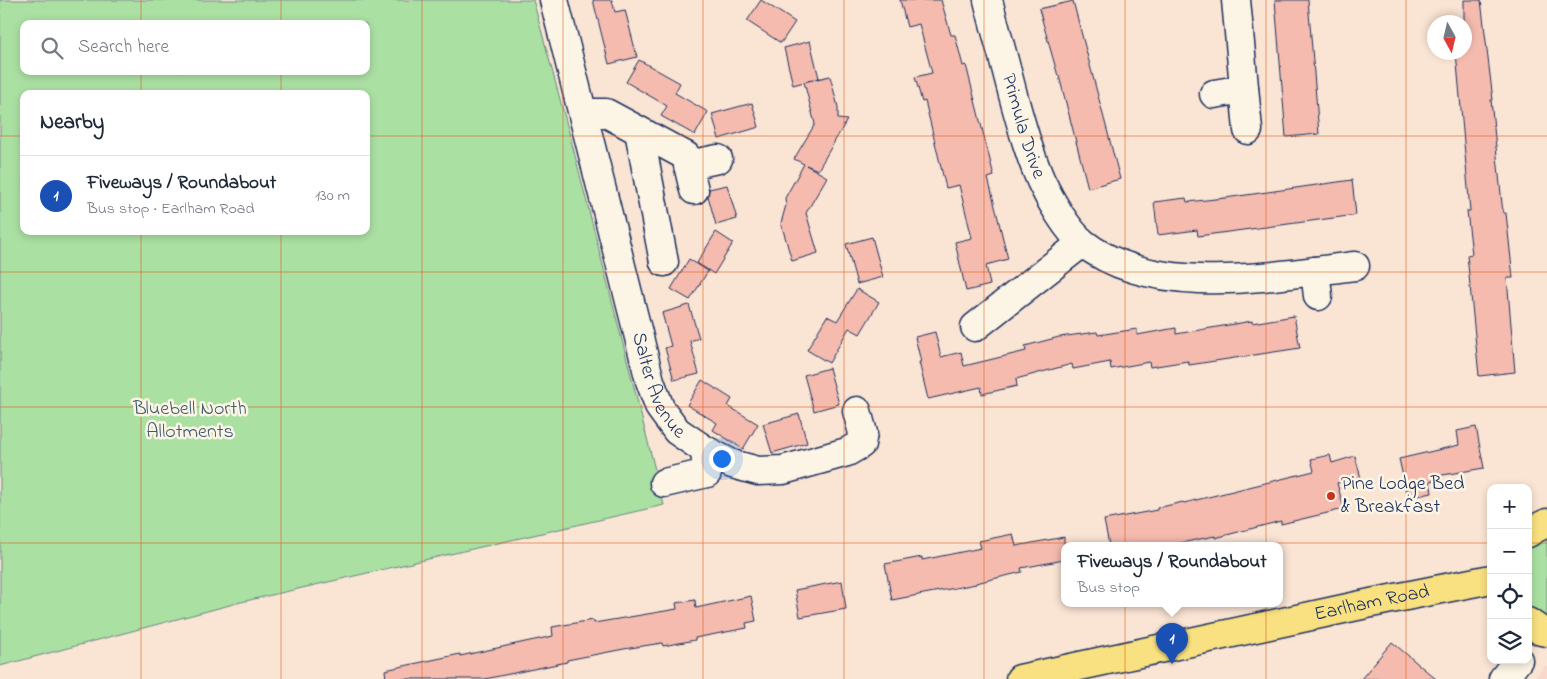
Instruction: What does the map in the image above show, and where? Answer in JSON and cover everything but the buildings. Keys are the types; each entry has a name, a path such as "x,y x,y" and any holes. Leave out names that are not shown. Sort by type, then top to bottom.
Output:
{"main road":[{"path":"1532,531 1547,523"},
{"name":"Earlham Road","path":"1020,679 1370,603 1487,580"}],"street":[{"name":"Salter Avenue","path":"554,0 650,381 660,408 677,431 705,450 732,464 758,471 783,470 847,452 861,444 865,424"},
{"name":"Primula Drive","path":"988,0 1024,136 1041,182 1062,220 1082,243 1112,262 1150,274 1196,280 1244,279 1316,284 1355,266"},
{"path":"1236,0 1248,130"},
{"path":"1214,94 1244,89"},
{"path":"582,113 606,113 686,156 691,177 718,159"},
{"path":"639,131 664,262"},
{"path":"975,327 1082,243"},
{"path":"664,484 707,473 705,450"},
{"path":"1503,679 1515,664"}],"shaded area":[{"path":"1547,666 1547,679 1533,679"}],"green space":[{"name":"Bluebell North Allotments","path":"0,0 533,0 570,136 664,505 241,602 0,666"},
{"path":"1547,534 1547,619 1532,608 1532,543"}],"place":[{"name":"Pine Lodge Bed & Breakfast","path":"1331,496"},
{"name":"Fiveways / Roundabout","path":"1172,664"}]}
